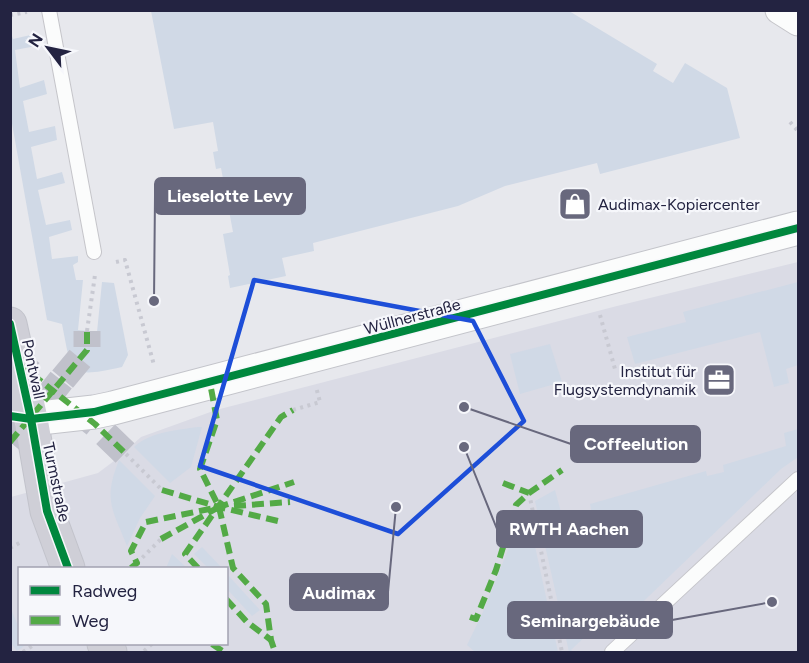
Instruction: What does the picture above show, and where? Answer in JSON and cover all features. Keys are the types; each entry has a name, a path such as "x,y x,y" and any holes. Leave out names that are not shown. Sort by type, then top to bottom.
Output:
{"main road":[{"name":"Pontwall","path":"10,324 21,417"},
{"name":"Turmstraße","path":"21,417 47,511 69,567"}],"street":[{"path":"779,10 798,22"},
{"name":"Wüllnerstraße","path":"21,417 94,412 798,228"}],"lane":[{"path":"49,10 94,252"},
{"path":"612,652 798,479"}],"path":[{"path":"790,122 798,131"},
{"path":"106,264 125,260 162,394"},
{"path":"87,331 97,267"},
{"path":"610,352 615,369"},
{"path":"292,410 320,402"},
{"path":"655,433 658,447"},
{"path":"126,454 162,490"},
{"path":"529,493 562,652"},
{"path":"137,563 161,539"}],"highlighted area":[{"path":"254,280 473,321 524,421 398,534 200,466"}],"shaded area":[{"path":"151,11 569,11 657,64 653,71 673,83 685,63 727,88 740,138 600,174 597,163 505,186 458,206 313,243 314,251 282,258 286,276 230,288 223,234 233,232 221,168 216,169 213,152 218,151 213,122 174,129"},
{"path":"10,30 13,39 35,34 36,46 15,50 20,88 44,80 47,94 23,101 29,132 55,126 57,140 31,147 37,179 62,172 65,183 38,190 46,225 70,220 72,230 49,237 52,259 78,256 78,262 73,265 76,280 83,280 78,330 97,332 102,282 114,283 128,355 122,367 91,372 76,369 68,354 62,324 47,320 11,118"},
{"path":"798,262 798,652 11,652 11,497 98,473 141,437 216,410 617,306"},
{"path":"798,282 798,365 786,369 789,383 774,387 760,332 635,364 627,337 686,322 683,312"},
{"path":"550,344 562,382 520,394 510,354"},
{"path":"202,427 191,467 170,483 134,447 156,435"},
{"path":"798,429 798,457 781,469 621,623 611,612 571,650 573,652 569,652 535,501 555,490 565,527 593,520 590,504 706,471 707,476 724,472 723,465 786,446 784,433"},
{"path":"119,460 155,496 140,518 127,546 111,504 111,485"},
{"path":"528,514 558,652 475,652 467,645 483,612 522,515"},
{"path":"202,547 221,567 207,567 194,554"},
{"path":"172,554 186,567 166,567"},
{"path":"228,575 260,610 252,616 228,590"},
{"path":"11,609 18,626 18,645 26,645 17,651 11,643"}],"tunnel":[{"path":"10,442 87,350 87,331"},
{"path":"10,357 95,424 126,454"}],"marked path":[{"path":"10,442 87,350 87,331"},
{"path":"18,363 95,424 126,454"},
{"path":"161,539 219,507 200,469 217,420 210,383"},
{"path":"197,567 185,554 281,417 293,410"},
{"path":"470,617 476,619 496,570 516,505 562,470"},
{"path":"132,567 137,563 131,551 146,522 219,507 294,482"},
{"path":"503,483 529,493"},
{"path":"162,490 282,522"},
{"path":"234,506 290,502"},
{"path":"219,507 233,568 266,604 275,652"},
{"path":"228,601 247,622 271,640"},
{"path":"214,645 224,652"}],"cycle path":[{"path":"10,416 31,419 94,412 798,228"},
{"path":"10,324 31,419 47,511 68,567"}],"place":[{"name":"Audimax-Kopiercenter","path":"575,204"},
{"name":"Lieselotte Levy","path":"154,301"},
{"name":"Institut für Flugsystemdynamik","path":"719,380"},
{"name":"Coffeelution","path":"464,407"},
{"name":"RWTH Aachen","path":"464,447"},
{"name":"Audimax","path":"396,507"},
{"name":"Seminargebäude","path":"772,602"}]}
